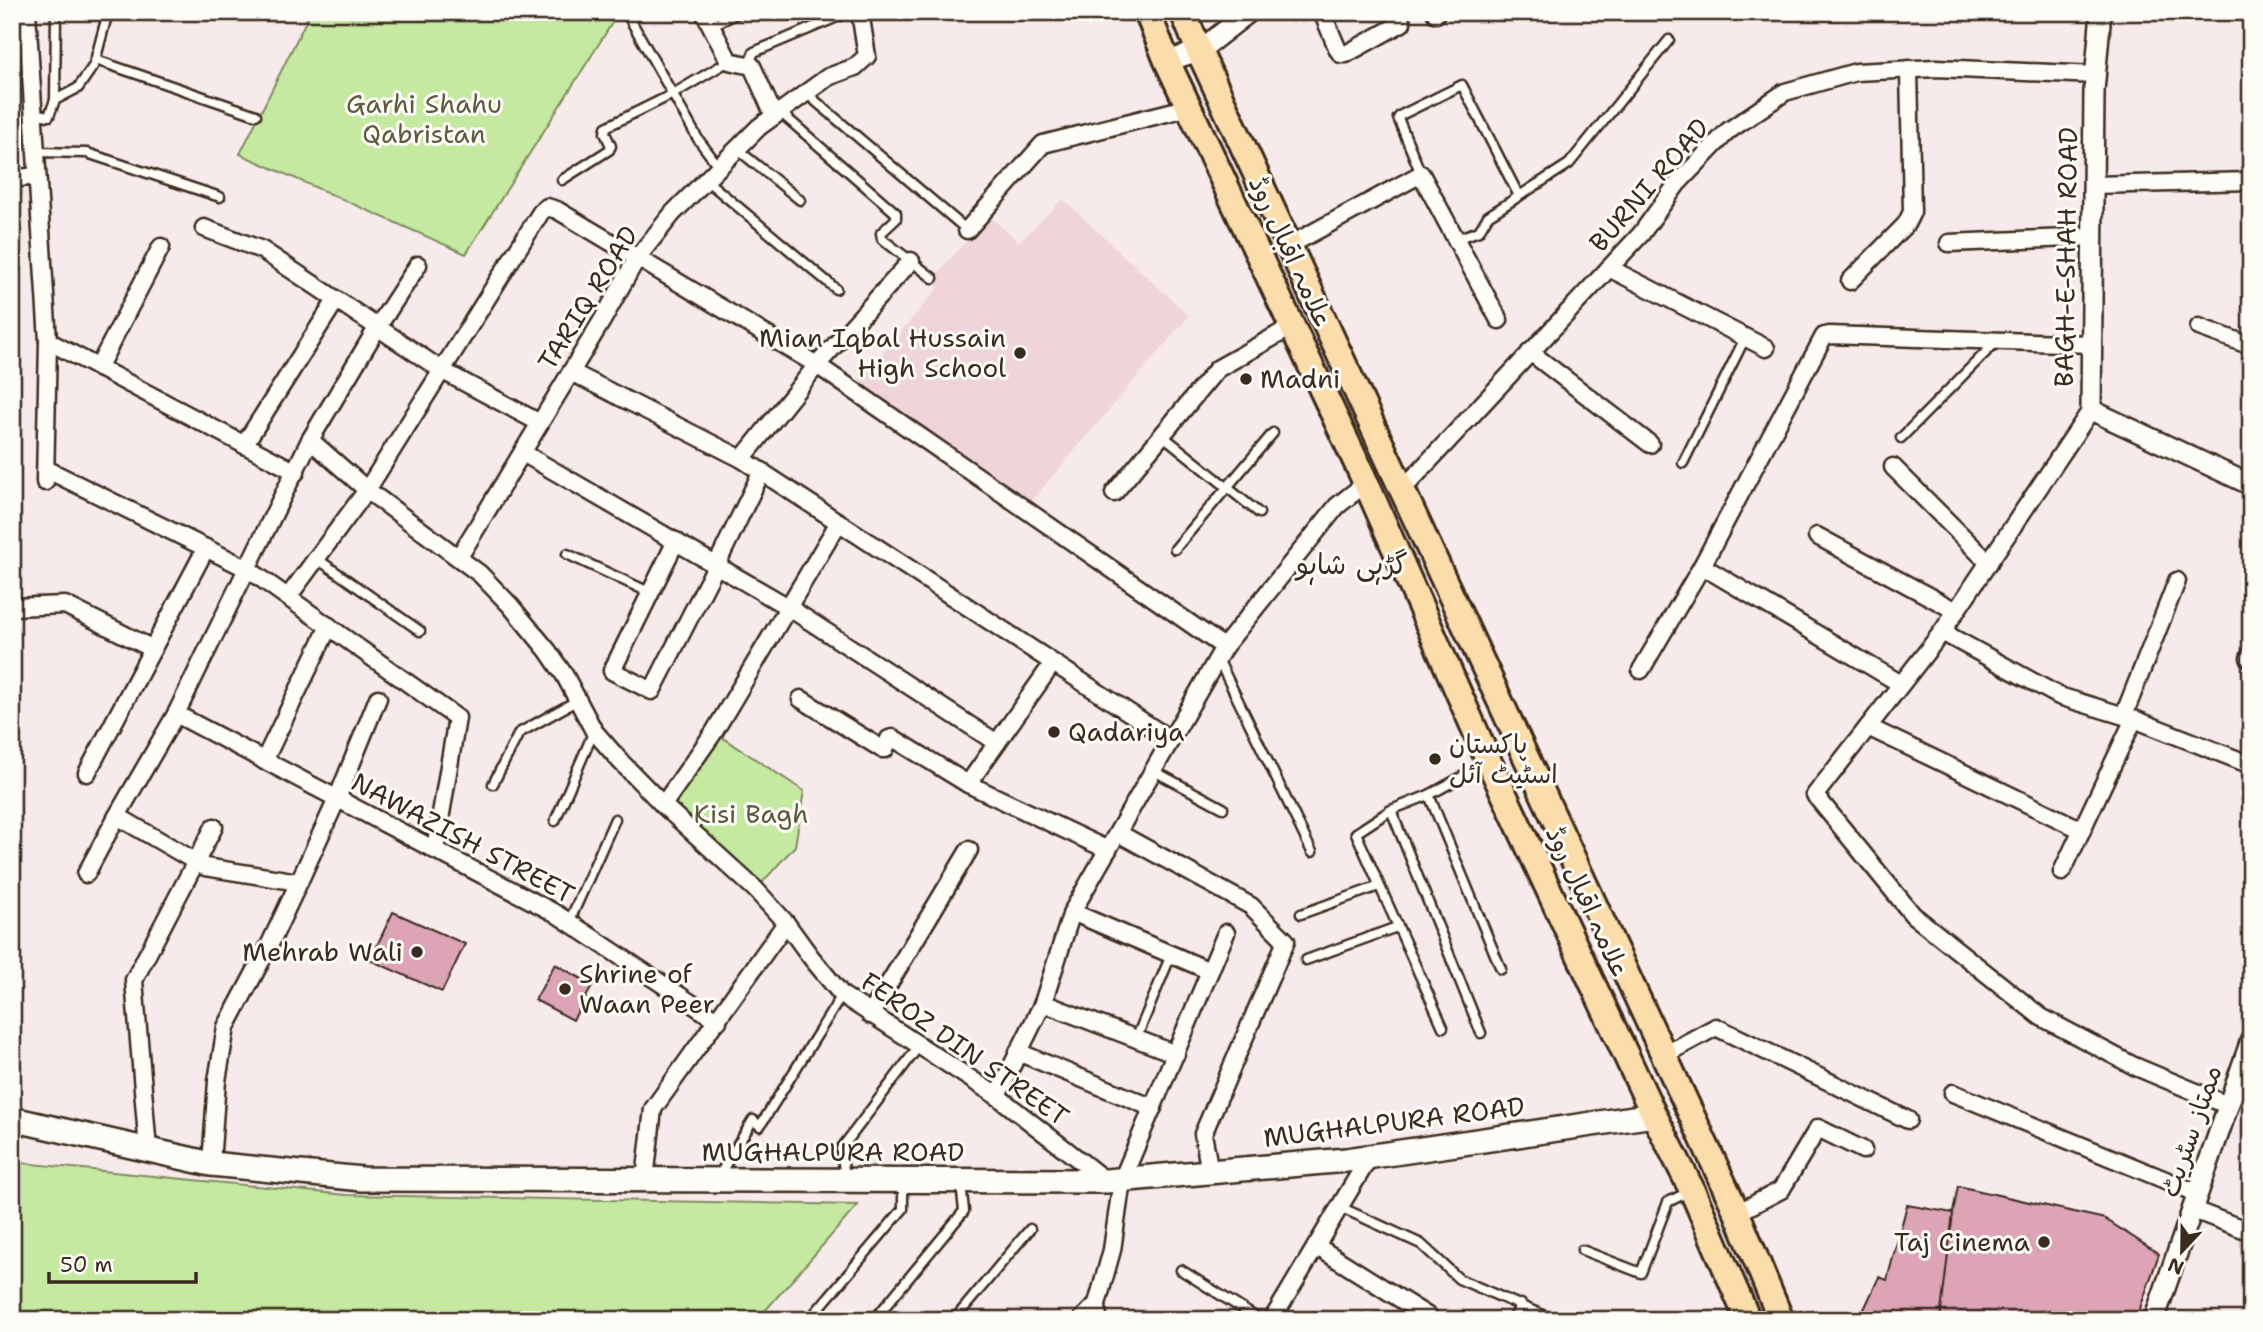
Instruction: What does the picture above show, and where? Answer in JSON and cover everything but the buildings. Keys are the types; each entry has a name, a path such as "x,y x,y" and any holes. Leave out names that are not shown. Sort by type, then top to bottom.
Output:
{"main road":[{"name":"علامہ اقبال روڈ","path":"1147,12 1167,61 1366,484 1489,762 1654,1115 1692,1190 1748,1320"},
{"name":"علامہ اقبال روڈ","path":"1183,12 1737,1213 1781,1320"},
{"path":"1478,734 1510,719"},
{"name":"MUGHALPURA ROAD","path":"12,1119 211,1164 362,1179 1114,1181 1370,1157 1654,1115"}],"street":[{"path":"27,12 48,341 45,475 248,569 457,718 435,850"},
{"name":"TARIQ ROAD","path":"459,557 637,258 673,213 759,127 828,77 855,67 867,56 860,12"},
{"path":"1167,61 1199,51 1249,12"},
{"path":"1322,12 1341,54 1346,54 1402,23"},
{"name":"BAGH-E-SHAH ROAD","path":"2101,12 2093,185 2091,410 2251,485"},
{"path":"707,19 729,61 752,66 777,114"},
{"path":"1850,281 1906,224 1912,212 1909,69"},
{"name":"BURNI ROAD","path":"1402,490 1641,234 1677,184 1728,131 1786,92 1856,72 1909,69 2096,75"},
{"path":"967,230 1043,144 1190,107"},
{"path":"1290,245 1421,174 1499,320"},
{"path":"12,179 36,176"},
{"path":"2093,185 2251,181"},
{"path":"288,597 367,490 541,212 547,207 557,210 817,365 1221,653"},
{"path":"204,228 262,250 443,371 540,424"},
{"path":"1949,243 2093,237"},
{"path":"99,368 161,247"},
{"path":"742,459 817,365 911,261"},
{"path":"86,874 176,714 310,440 418,265"},
{"path":"1609,268 1766,348"},
{"path":"244,445 336,300"},
{"path":"1114,493 1217,369 1293,326"},
{"path":"2199,327 2251,346"},
{"path":"1641,670 1702,566 1824,336 2092,344"},
{"path":"48,341 296,472"},
{"path":"1531,352 1650,444"},
{"path":"571,372 762,471 1171,740"},
{"path":"2091,410 1942,632 1815,795 1913,915 2041,1017 2134,1066 2227,1105"},
{"name":"FEROZ DIN STREET","path":"310,440 367,490 480,574 548,651 594,731 663,805 755,889 786,923 842,995 997,1096 1114,1181"},
{"path":"523,453 789,607 997,743"},
{"path":"1893,467 1989,563"},
{"path":"676,541 612,671 652,691 762,471"},
{"path":"997,1096 1043,1003 1072,912 1221,653 1337,506 1366,484"},
{"path":"663,805 714,732 839,522"},
{"path":"1817,536 1956,611"},
{"path":"87,773 206,548"},
{"path":"1702,566 1901,684"},
{"path":"2062,872 2129,717 2177,581"},
{"path":"12,607 65,605 153,649"},
{"path":"264,761 329,626"},
{"path":"1942,632 2059,696 2129,717 2251,765"},
{"path":"968,784 1053,663"},
{"path":"211,1164 217,1081 226,1027 299,882 337,799 378,698"},
{"path":"801,699 882,749 885,749 888,739 893,738 968,784 1108,850"},
{"name":"NAWAZISH STREET","path":"176,714 569,922 718,1021"},
{"path":"1868,727 2082,830"},
{"path":"117,816 205,867 299,882"},
{"path":"148,1150 134,980 214,827"},
{"path":"1118,833 1251,906 1286,941 1203,1134 1210,1172"},
{"path":"870,1015 969,850"},
{"path":"1072,912 1210,971"},
{"path":"645,1179 653,1109 786,923"},
{"path":"1081,1320 1098,1312 1112,1250 1114,1181 1153,1108 1226,933"},
{"path":"1043,1003 1176,1054"},
{"path":"1664,1055 1716,1027 1908,1120"},
{"name":"ممتاز سٹریٹ","path":"2154,1320 2227,1105 2245,1072 2251,1040"},
{"path":"1018,1052 1153,1108"},
{"path":"1953,1093 2194,1201 2251,1232"},
{"path":"12,1112 43,1127"},
{"path":"1737,1213 1781,1190 1818,1128 1863,1150"},
{"path":"1272,1320 1370,1157"},
{"path":"1316,1246 1429,1317"}],"lane":[{"path":"32,113 49,116 55,100 56,12"},
{"path":"55,100 78,88 96,60 108,12"},
{"path":"626,12 698,139 719,167"},
{"path":"707,19 740,12"},
{"path":"748,65 754,52 849,12"},
{"path":"1456,239 1479,231 1488,216 1569,164 1669,40"},
{"path":"96,60 256,115"},
{"path":"562,180 609,150 611,146 605,133 606,127 673,94 729,61"},
{"path":"1421,174 1398,118 1462,85 1519,196"},
{"path":"806,93 967,230"},
{"path":"777,114 896,212 896,219 880,236 933,278"},
{"path":"737,149 800,200"},
{"path":"35,152 87,153 220,197"},
{"path":"706,180 836,289"},
{"path":"1683,463 1745,338"},
{"path":"1901,438 1997,341"},
{"path":"1175,549 1273,433"},
{"path":"1162,435 1259,513"},
{"path":"567,554 651,593"},
{"path":"317,558 420,631"},
{"path":"1221,653 1312,852"},
{"path":"493,784 519,733 578,700"},
{"path":"555,821 594,731"},
{"path":"1443,1027 1356,833 1391,810 1429,795 1489,762"},
{"path":"1154,771 1223,808"},
{"path":"1429,795 1501,969"},
{"path":"1391,810 1481,1033"},
{"path":"569,922 615,819"},
{"path":"1301,914 1379,886"},
{"path":"1306,960 1398,928"},
{"path":"1136,1039 1171,955"},
{"path":"716,1179 753,1120 760,1126 842,995"},
{"path":"846,1180 841,1149 919,1046"},
{"path":"809,1320 903,1209 903,1180"},
{"path":"874,1320 964,1211 961,1180"},
{"path":"1582,1250 1641,1273 1668,1202 1692,1190"},
{"path":"1340,1207 1420,1244 1459,1279 1554,1320"},
{"path":"954,1320 1030,1229"},
{"path":"1181,1270 1260,1320"},
{"path":"1513,1320 1521,1304"}],"shaded area":[{"name":"Mian Iqbal Hussain High School","path":"1063,199 1189,316 1025,509 852,389 939,287 931,280 989,216 1019,242"}],"green space":[{"name":"Garhi Shahu Qabristan","path":"305,12 603,12 614,20 466,254 240,154 308,17"},
{"name":"Kisi Bagh","path":"714,732 804,791 795,846 761,884 663,805"},
{"path":"12,1162 346,1195 858,1205 757,1320 12,1320"}],"place":[{"name":"Mian Iqbal Hussain High School","path":"1020,353"},
{"name":"Madni","path":"1246,379"},
{"name":"Qadariya","path":"1054,732"},
{"name":"پاکستان اسٹیٹ آئل","path":"1435,759"},
{"name":"Mehrab Wali","path":"417,952"},
{"name":"Shrine of Waan Peer","path":"565,989"},
{"name":"Taj Cinema","path":"2044,1242"}],"district":[{"name":"گڑہی شاہو","path":"1352,564"}]}
